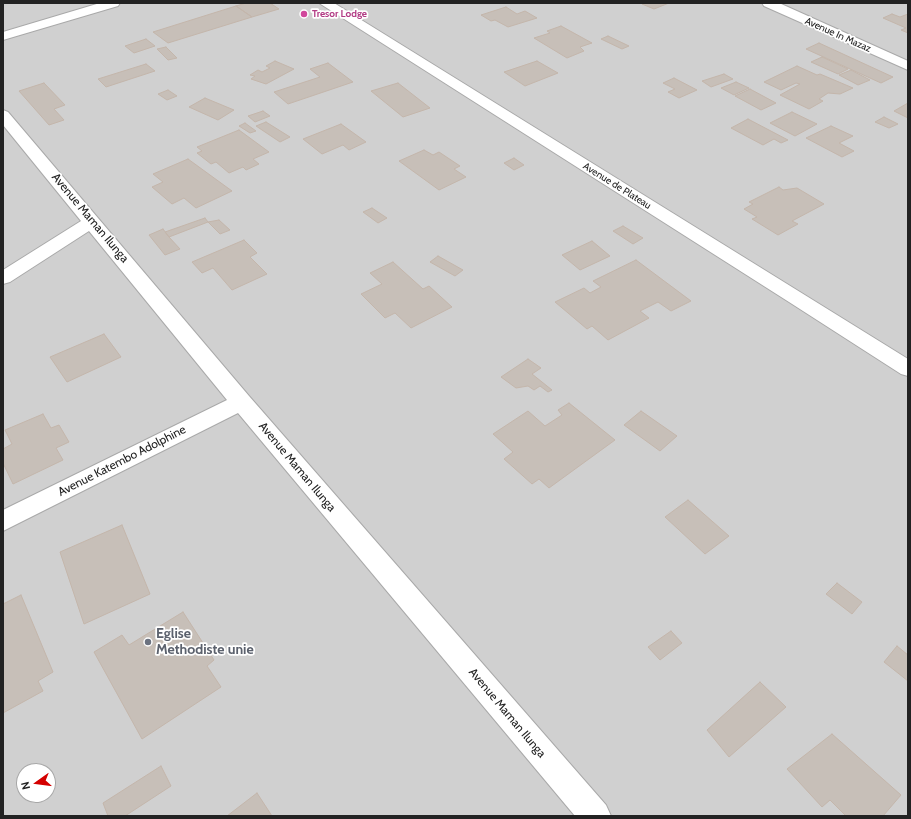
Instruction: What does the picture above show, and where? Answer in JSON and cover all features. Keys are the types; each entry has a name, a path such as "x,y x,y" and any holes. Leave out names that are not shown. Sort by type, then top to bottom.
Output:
{"street":[{"path":"3,36 114,3"},
{"name":"Avenue de Plateau","path":"325,3 782,288 908,369"},
{"name":"Avenue In Mazaz","path":"768,3 908,66"},
{"name":"Avenue Maman Ilunga","path":"3,115 93,221 241,402 595,816"},
{"path":"3,278 93,221"},
{"name":"Avenue Katembo Adolphine","path":"3,521 241,402"}],"shaded area":[{"path":"3,3 908,3 908,816 3,816"}],"building":[{"path":"246,3 270,3 279,9 252,17 236,6"},
{"path":"669,3 654,9 642,4"},
{"path":"236,6 252,17 168,43 153,32"},
{"path":"506,7 517,14 525,11 537,18 508,27 495,20 491,21 481,15"},
{"path":"892,14 900,17 908,14 908,33 901,30 906,28 883,18"},
{"path":"561,26 592,43 580,47 584,51 567,58 534,38 550,33 547,31"},
{"path":"608,36 629,46 622,49 601,39"},
{"path":"146,39 155,46 134,53 125,46"},
{"path":"819,43 893,77 881,83 806,49"},
{"path":"166,47 177,58 168,60 157,49"},
{"path":"822,57 848,69 838,74 811,62"},
{"path":"275,61 294,69 266,84 251,79 255,76 250,75 258,70 262,72 270,68 266,66"},
{"path":"537,61 558,73 525,86 504,72"},
{"path":"328,63 353,82 288,104 274,92 320,77 310,69"},
{"path":"146,64 155,71 106,87 98,79"},
{"path":"797,66 853,88 840,94 828,93 819,99 823,101 809,109 780,95 800,84 796,83 781,90 764,82"},
{"path":"851,70 870,80 858,85 839,75"},
{"path":"724,74 733,79 711,87 702,81"},
{"path":"674,78 697,90 679,98 668,92 675,89 663,83"},
{"path":"736,82 749,88 734,95 721,88"},
{"path":"44,83 65,105 54,109 64,120 49,125 19,91"},
{"path":"398,83 430,108 403,117 371,91"},
{"path":"750,89 776,103 761,110 735,96"},
{"path":"168,90 177,96 167,100 158,94"},
{"path":"205,98 234,110 218,120 189,107"},
{"path":"908,103 908,118 894,111"},
{"path":"263,111 270,116 255,122 248,116"},
{"path":"792,112 817,124 795,136 770,123"},
{"path":"884,117 898,124 889,128 875,122"},
{"path":"748,119 788,140 781,143 774,139 763,145 731,128"},
{"path":"266,122 290,137 280,142 256,126"},
{"path":"245,123 256,131 250,133 239,126"},
{"path":"341,124 366,142 349,150 343,145 322,154 303,139"},
{"path":"831,126 853,136 839,143 854,151 842,157 806,138"},
{"path":"239,130 269,152 253,159 259,164 246,170 243,167 229,173 216,162 211,164 197,153 202,151 197,147"},
{"path":"424,150 433,155 439,152 460,166 454,169 466,177 439,190 399,161"},
{"path":"514,158 524,165 514,170 504,163"},
{"path":"188,159 232,191 196,208 184,198 172,204 152,187 163,182 153,174"},
{"path":"779,187 783,190 797,188 824,204 792,221 798,224 778,235 752,219 757,217 744,209 753,204 749,202"},
{"path":"372,208 387,218 378,223 363,212"},
{"path":"205,218 208,222 169,237 165,232"},
{"path":"219,220 230,230 220,234 208,222"},
{"path":"623,226 643,238 633,244 613,231"},
{"path":"163,229 180,249 165,255 149,235"},
{"path":"244,240 257,253 250,257 267,274 232,290 213,268 202,273 192,262"},
{"path":"592,241 610,256 580,270 562,255"},
{"path":"438,256 463,270 455,276 430,262"},
{"path":"636,260 691,301 671,311 658,302 640,311 649,318 608,340 592,326 587,329 555,302 584,288 590,293 601,287 593,281"},
{"path":"393,262 423,289 429,286 452,307 411,328 395,313 385,318 361,294 382,284 370,273"},
{"path":"104,334 121,357 67,382 50,357"},
{"path":"528,359 541,368 532,374 552,390 548,392 540,386 534,390 528,386 516,388 501,377"},
{"path":"569,403 615,440 549,488 539,479 532,484 504,459 513,452 493,434 528,411 545,426 562,415 558,410"},
{"path":"641,411 677,436 660,451 624,425"},
{"path":"43,414 51,428 59,425 69,442 56,448 63,460 13,484 3,463 3,449 12,444 5,430"},
{"path":"688,500 729,536 705,554 665,517"},
{"path":"122,525 150,594 84,624 60,552"},
{"path":"837,583 862,602 852,614 826,594"},
{"path":"21,595 53,672 38,681 43,691 3,713 3,604"},
{"path":"183,612 214,660 207,666 221,687 142,739 94,652 122,635 129,645"},
{"path":"671,631 682,643 660,660 648,647"},
{"path":"897,646 908,655 908,681 884,662"},
{"path":"760,682 786,707 729,757 707,730"},
{"path":"832,734 901,795 883,816 846,816 830,800 822,807 787,769"},
{"path":"161,766 171,786 125,816 108,816 103,803"},
{"path":"257,793 272,816 227,816"}],"place":[{"name":"Tresor Lodge","path":"304,14"},
{"name":"Eglise Methodiste unie","path":"148,642"}]}
